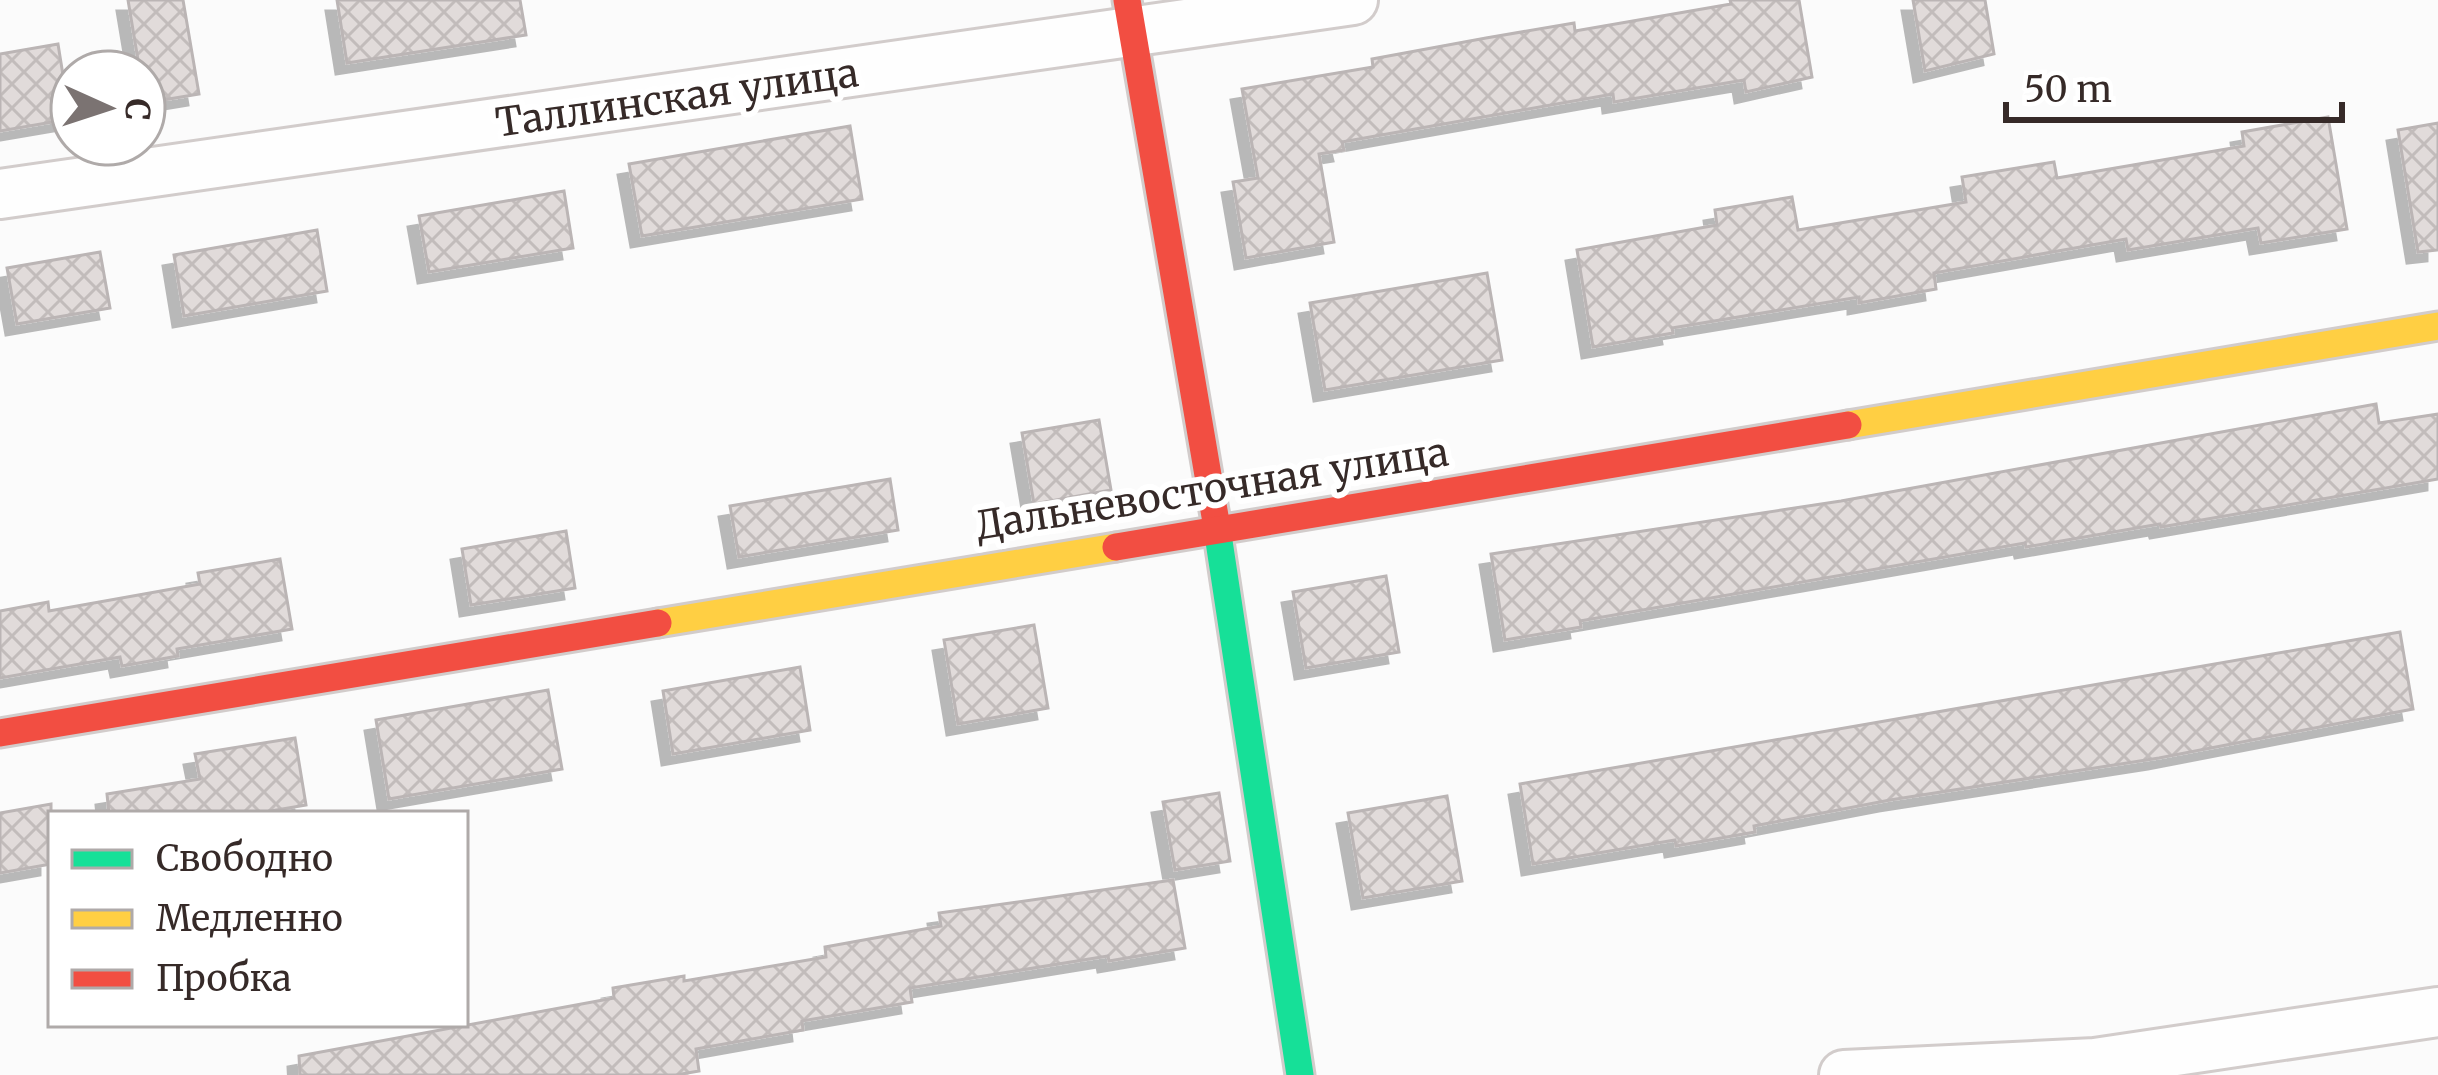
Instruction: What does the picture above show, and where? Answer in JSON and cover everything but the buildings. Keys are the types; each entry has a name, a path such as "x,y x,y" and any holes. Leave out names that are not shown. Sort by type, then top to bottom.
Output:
{"street":[{"name":"Таллинская улица","path":"0,194 1130,17 1353,0"},
{"path":"1130,17 1217,527 1300,1075"},
{"name":"Дальневосточная улица","path":"0,733 2438,326"},
{"path":"1844,1075 2095,1063 2438,1012"}],"traffic: fast":[{"path":"1217,528 1300,1075"}],"traffic: slow":[{"path":"1848,425 2438,326"},
{"path":"658,623 1116,547"}],"traffic: jam":[{"path":"1127,0 1217,528"},
{"path":"1116,547 1848,425"},
{"path":"0,733 658,623"}]}
